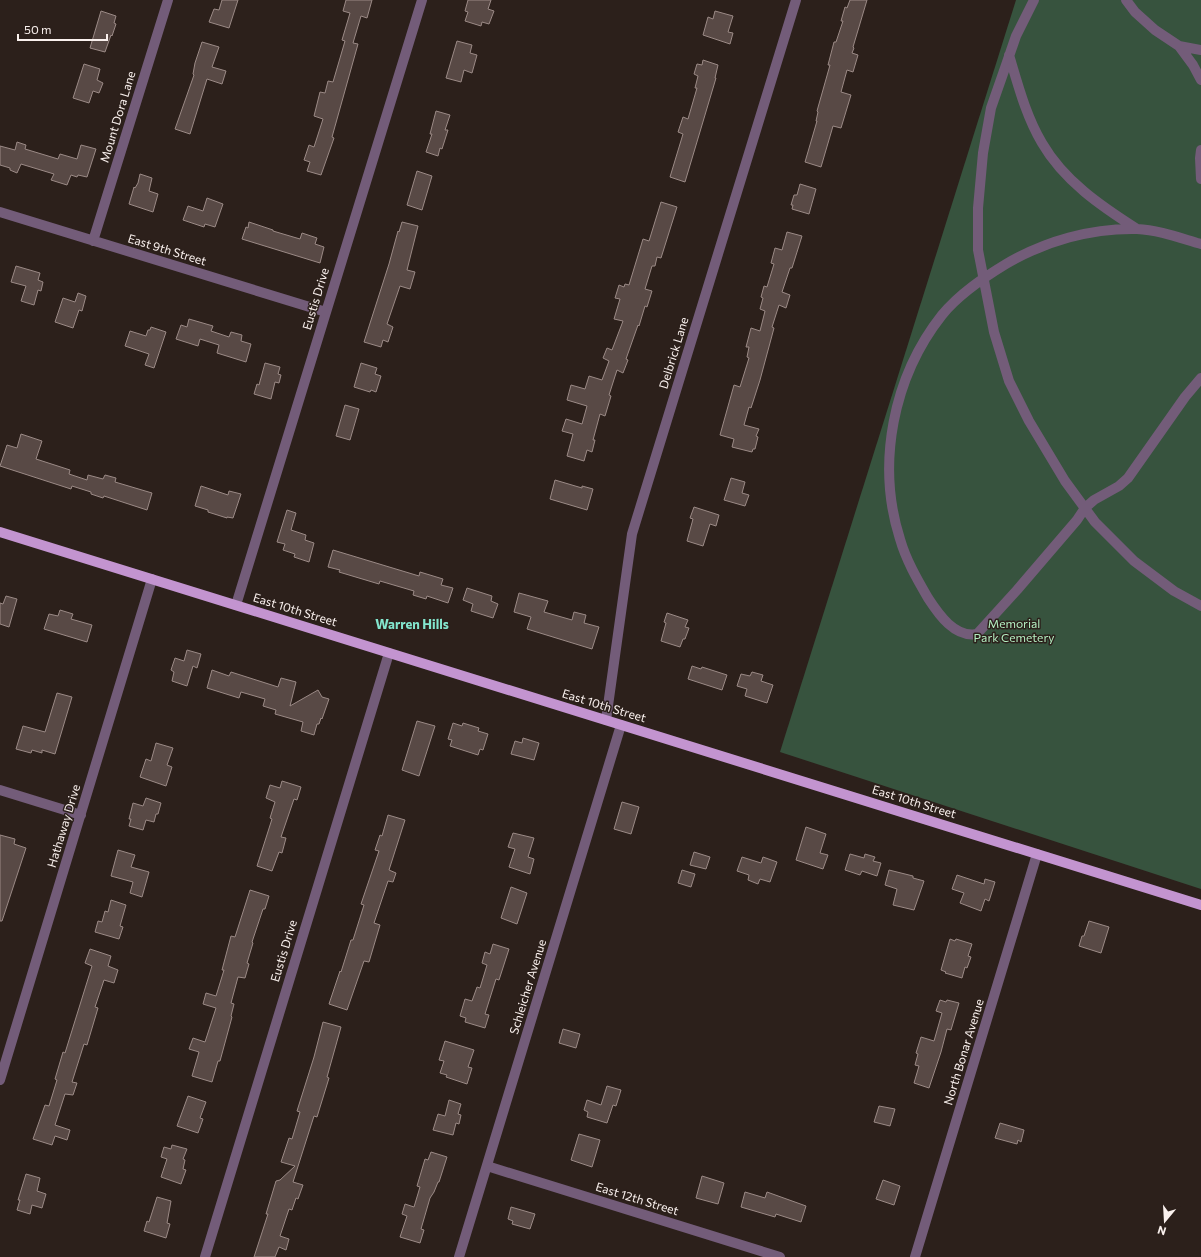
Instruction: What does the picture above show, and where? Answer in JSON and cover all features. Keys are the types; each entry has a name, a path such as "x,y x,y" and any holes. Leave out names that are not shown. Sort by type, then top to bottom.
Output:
{"main road":[{"name":"East 10th Street","path":"0,532 1201,905"}],"street":[{"name":"Mount Dora Lane","path":"93,241 168,0"},
{"name":"Eustis Drive","path":"236,605 422,0"},
{"name":"Delbrick Lane","path":"606,720 632,534 796,0"},
{"path":"1034,0 1016,36 991,108 983,153 978,208 978,250 994,332 1009,380 1029,421 1065,481 1095,522 1134,561 1174,591 1201,606"},
{"path":"1126,0 1135,12 1150,26 1179,46 1193,65 1201,80"},
{"path":"1179,46 1201,50"},
{"path":"1009,55 1019,89 1043,144 1063,171 1084,192 1109,211 1137,229"},
{"path":"1201,150 1201,179"},
{"name":"East 9th Street","path":"0,212 326,312"},
{"path":"1201,244 1156,231 1137,229 1106,230 1072,237 1047,244 1018,257 983,278 942,315 913,362 900,396 891,433 889,470 892,500 900,539 913,572 934,607 952,627 960,633 969,636 977,634 1027,579 1077,520 1085,508 1094,500 1119,486 1128,478 1181,403 1201,378"},
{"name":"Hathaway Drive","path":"0,1080 152,579"},
{"name":"Eustis Drive","path":"204,1257 389,653"},
{"name":"Schleicher Avenue","path":"459,1257 621,725"},
{"path":"0,790 81,815"},
{"name":"North Bonar Avenue","path":"915,1257 1038,854"},
{"name":"East 12th Street","path":"487,1166 780,1257"}],"green space":[{"name":"Memorial Park Cemetery","path":"1016,0 1201,0 1201,889 780,752"}],"building":[{"path":"222,0 238,0 229,28 209,22 214,9 219,10"},
{"path":"346,0 372,0 367,18 361,16 353,43 358,44 332,137 334,138 321,175 307,171 310,162 304,160 309,145 314,147 323,119 314,116 320,92 325,93 328,81 333,82 345,41 342,40 350,13 343,11"},
{"path":"468,0 491,0 488,9 494,11 489,24 482,22 481,26 465,21 468,12 465,11"},
{"path":"850,0 867,0 852,53 858,55 853,72 847,70 841,92 851,95 841,128 833,126 821,167 805,162 817,121 817,111 830,65 828,65 834,42 836,42 843,21 841,21 845,7 847,8"},
{"path":"101,11 116,16 114,23 116,24 105,52 90,48"},
{"path":"715,11 733,16 728,32 733,33 730,44 703,35 708,17 713,19"},
{"path":"457,41 472,45 470,53 477,55 472,73 464,70 461,82 446,78"},
{"path":"202,42 219,47 212,67 226,71 222,84 207,79 190,134 175,129 194,75 195,63"},
{"path":"703,60 718,65 716,78 685,182 670,177 683,134 678,132 683,117 688,119 697,88 695,88 698,76 694,74 697,64 702,65"},
{"path":"84,64 100,69 97,80 103,83 99,93 93,91 89,103 73,98"},
{"path":"436,111 450,115 445,130 448,130 442,149 440,148 438,156 426,152 432,134 430,134"},
{"path":"17,142 26,145 25,149 58,159 60,154 77,159 81,145 96,149 87,177 78,175 77,177 71,175 67,185 51,180 54,174 21,164 17,173 10,170 10,168 0,165 0,146 15,150"},
{"path":"417,171 432,176 422,210 407,205"},
{"path":"140,174 152,178 149,191 158,194 153,212 129,204 134,187 135,188 138,183"},
{"path":"800,184 816,189 809,214 792,209 793,205 791,205 794,195 797,195"},
{"path":"207,198 223,204 215,227 205,224 204,227 183,220 188,206 203,211"},
{"path":"661,202 677,207 661,258 657,257 655,266 652,266 645,289 652,291 626,359 628,360 623,373 617,370 609,395 611,396 605,416 600,414 593,440 595,440 592,452 587,450 584,461 567,456 573,434 562,431 566,419 582,424 587,406 567,400 571,385 585,389 589,376 602,380 609,361 603,358 607,348 612,350 623,321 614,319 620,299 615,298 619,285 624,287 625,284 629,285 643,239 649,241"},
{"path":"249,222 300,239 302,233 317,238 315,244 324,247 320,263 242,239 246,227 248,228"},
{"path":"402,222 418,226 407,270 415,272 410,289 400,286 387,324 393,327 388,342 383,340 381,347 364,342"},
{"path":"787,232 802,236 792,268 790,268 782,292 790,295 786,308 779,305 772,327 774,328 760,380 751,408 749,407 744,425 759,429 756,436 758,437 755,449 753,449 752,452 732,447 734,439 720,435 734,385 740,387 749,358 747,357 749,347 746,347 751,328 760,331 765,311 760,309 763,298 761,297 764,286 767,287 774,264 771,263 775,248 782,250"},
{"path":"16,266 40,273 38,280 43,282 41,291 38,290 34,305 21,301 26,286 11,282"},
{"path":"78,293 86,296 82,311 79,310 73,328 55,322 63,298 75,302"},
{"path":"189,319 213,326 211,331 229,337 231,332 242,335 241,341 251,344 246,362 217,353 219,345 200,339 198,346 176,339 181,325 187,327"},
{"path":"151,327 166,332 154,368 145,365 149,354 125,346 130,331 146,336"},
{"path":"265,363 280,367 278,374 281,375 279,383 275,382 271,399 254,394 257,384 259,385"},
{"path":"361,363 377,368 375,374 381,376 376,392 371,390 370,392 354,387"},
{"path":"345,405 359,409 350,440 336,436"},
{"path":"21,434 42,441 36,459 70,470 69,474 87,480 88,475 103,479 105,475 116,478 115,482 152,493 147,510 104,496 103,498 91,494 91,492 72,486 71,489 0,466 7,445 17,448"},
{"path":"731,478 745,482 742,493 749,495 745,506 724,500"},
{"path":"555,480 582,488 582,486 593,489 587,510 550,499"},
{"path":"201,486 228,495 229,491 241,494 233,518 227,518 208,512 208,510 195,506"},
{"path":"694,507 719,515 716,526 710,524 703,546 687,541 693,519 690,518"},
{"path":"287,510 296,513 291,530 306,535 305,540 314,543 309,562 294,557 295,554 283,550 285,544 277,542"},
{"path":"333,550 419,576 420,572 443,579 441,585 453,588 448,603 427,596 426,599 413,595 414,591 380,581 379,584 339,572 340,570 328,567"},
{"path":"467,588 492,596 491,601 498,604 493,618 471,611 473,604 463,600"},
{"path":"519,593 548,601 544,612 572,620 574,612 586,615 584,623 599,627 592,649 527,629 531,617 514,612"},
{"path":"6,596 17,599 9,627 0,624 0,603 3,604"},
{"path":"60,610 73,614 71,619 92,625 87,642 44,629 49,614 58,616"},
{"path":"667,613 688,620 685,627 689,628 680,647 661,641"},
{"path":"187,650 201,654 197,668 193,666 187,686 172,681 174,672 171,670 175,658 184,661"},
{"path":"692,666 701,669 702,667 727,675 722,690 688,679"},
{"path":"212,670 229,676 231,672 278,687 281,678 296,682 290,706 318,690 322,697 329,699 322,719 321,718 319,724 317,724 314,735 301,731 303,722 275,714 276,710 263,706 265,699 241,692 239,698 207,688"},
{"path":"752,672 763,675 761,681 773,685 767,703 745,696 747,689 737,686 741,674 750,676"},
{"path":"57,693 72,697 55,754 42,750 42,753 32,750 31,753 16,749 23,726 45,732"},
{"path":"417,721 435,726 419,776 402,770"},
{"path":"453,723 462,726 463,723 479,728 478,731 488,734 483,750 480,749 478,755 450,746 452,740 448,739"},
{"path":"523,738 539,743 534,760 511,754 515,741 522,743"},
{"path":"156,743 173,748 167,765 172,767 166,786 140,777 146,759 151,761"},
{"path":"282,781 301,787 297,800 294,799 281,837 286,838 282,853 279,852 272,871 257,866 272,819 270,818 275,802 266,798 270,785 280,788"},
{"path":"146,798 161,803 154,822 146,820 143,830 129,826 133,803 143,806"},
{"path":"622,802 639,807 631,834 614,829"},
{"path":"388,815 405,820 389,870 396,873 393,882 388,881 374,923 380,925 369,962 364,961 347,1010 329,1004 351,940 353,940 364,905 361,904 379,851 375,850 380,835 382,836"},
{"path":"806,827 826,834 820,853 828,855 823,869 796,860"},
{"path":"513,833 534,838 528,857 534,859 530,874 509,867 515,849 508,847"},
{"path":"0,835 15,839 14,844 26,848 2,921 0,921"},
{"path":"118,850 135,855 131,867 149,872 142,897 130,893 133,882 111,876"},
{"path":"694,852 710,857 706,869 690,865"},
{"path":"850,854 864,858 865,854 875,857 873,861 881,863 877,876 862,871 860,875 845,870"},
{"path":"742,857 761,863 763,857 777,862 770,882 760,879 758,884 748,880 749,875 737,871"},
{"path":"682,870 695,874 691,887 678,883"},
{"path":"889,870 913,876 913,878 924,881 914,910 893,905 897,889 885,885"},
{"path":"957,875 984,884 985,879 995,882 989,901 985,899 981,911 960,903 964,893 952,889"},
{"path":"511,887 527,893 517,924 501,918"},
{"path":"250,890 269,896 252,942 253,943 247,963 249,964 245,978 238,977 231,1003 234,1004 232,1017 220,1061 218,1061 212,1082 192,1076 199,1052 189,1049 193,1038 205,1042 216,1008 203,1004 206,993 216,996 224,970 222,970 231,936 235,937"},
{"path":"111,900 126,905 120,926 123,927 119,939 95,932 98,921 102,922 105,911 108,912"},
{"path":"1089,921 1109,927 1101,953 1079,946"},
{"path":"950,939 955,941 956,939 972,944 968,956 971,957 967,968 965,967 962,978 945,973 946,972 941,970"},
{"path":"493,944 509,949 499,980 496,979 485,1014 489,1015 485,1028 465,1022 466,1018 460,1016 465,999 472,1001 477,987 480,988 487,965 482,963 485,952 490,954"},
{"path":"90,949 111,956 108,966 118,970 114,983 104,980 95,1007 98,1008 87,1045 84,1044 72,1082 77,1083 73,1095 65,1094 55,1125 70,1130 67,1140 55,1136 52,1145 33,1139 45,1105 49,1106 57,1080 55,1079 63,1052 65,1053 92,966 85,963"},
{"path":"940,1000 959,1003 951,1030 947,1029 929,1088 914,1083 919,1066 915,1065 918,1054 916,1053 921,1037 934,1041 942,1013 936,1011"},
{"path":"323,1022 341,1027 327,1077 329,1078 317,1117 314,1116 293,1182 303,1185 292,1210 289,1209 280,1236 289,1239 286,1250 279,1247 275,1257 254,1257 268,1214 266,1214 276,1181 280,1180 295,1166 281,1162 289,1138 292,1139 300,1112 297,1111"},
{"path":"563,1029 580,1034 576,1048 559,1043"},
{"path":"445,1041 474,1050 468,1067 472,1068 467,1084 446,1077 447,1075 440,1073 444,1061 439,1060"},
{"path":"607,1086 621,1090 616,1106 613,1105 607,1123 587,1117 588,1112 584,1110 587,1100 601,1105"},
{"path":"188,1096 206,1102 200,1118 203,1119 198,1133 177,1126"},
{"path":"449,1100 461,1104 458,1114 461,1115 459,1124 456,1123 453,1135 433,1130 438,1114 445,1116"},
{"path":"879,1106 895,1109 890,1126 874,1122"},
{"path":"1000,1123 1024,1130 1021,1142 1018,1140 1017,1144 995,1138"},
{"path":"579,1134 600,1140 592,1167 571,1160"},
{"path":"172,1145 187,1149 183,1159 185,1160 183,1169 186,1170 181,1184 161,1177 167,1159 161,1157 164,1147 171,1149"},
{"path":"431,1152 447,1157 439,1182 430,1198 421,1229 424,1230 420,1243 400,1237 407,1216 402,1214 405,1204 414,1207 420,1187 417,1186 425,1159 428,1160"},
{"path":"26,1174 40,1178 37,1191 46,1194 42,1208 32,1205 30,1214 17,1210 20,1200 18,1200"},
{"path":"702,1176 724,1183 718,1204 696,1198"},
{"path":"883,1180 900,1186 894,1205 876,1199"},
{"path":"745,1192 765,1198 767,1192 806,1206 801,1222 776,1214 775,1217 741,1207"},
{"path":"157,1197 171,1201 167,1223 170,1224 166,1238 144,1231 147,1221 149,1222"},
{"path":"511,1207 535,1214 530,1229 512,1224 513,1221 508,1219"}],"district":[{"name":"Warren Hills","path":"412,624"}]}
